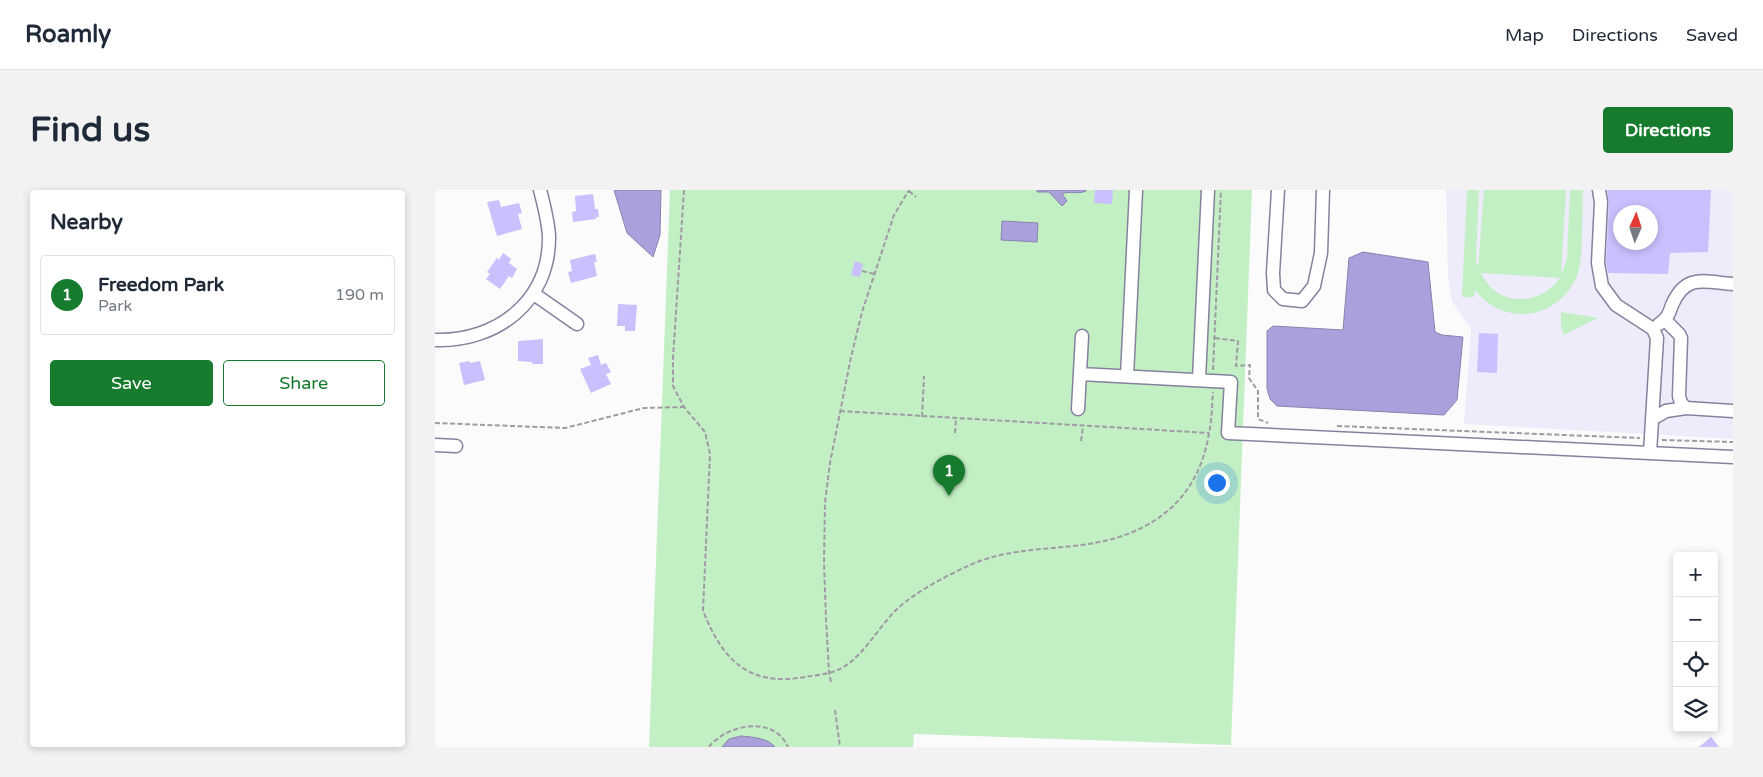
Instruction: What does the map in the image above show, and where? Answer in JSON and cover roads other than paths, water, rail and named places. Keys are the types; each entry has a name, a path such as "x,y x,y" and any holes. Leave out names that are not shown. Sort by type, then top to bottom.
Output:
{"street":[{"path":"435,340 469,337 488,331 505,321 534,294 546,261 549,237 547,216 540,190"},
{"path":"1127,376 1136,190"},
{"path":"1199,379 1208,190"},
{"path":"1278,190 1273,273 1274,290 1283,300 1302,301 1314,286 1321,253 1323,190"},
{"path":"1599,190 1601,202 1598,263 1602,286 1616,305 1652,328 1657,338 1650,453"},
{"path":"1652,328 1665,320 1677,293 1689,283 1733,284"},
{"path":"534,294 577,324"},
{"path":"1665,320 1681,338 1679,396 1681,404 1686,408"},
{"path":"1078,409 1081,336"},
{"path":"1080,374 1231,382 1228,433 1733,456"},
{"path":"1652,419 1666,410 1686,408 1733,411"},
{"path":"435,445 457,446"}],"place":[{"name":"Freedom Park","path":"949,496"}]}
